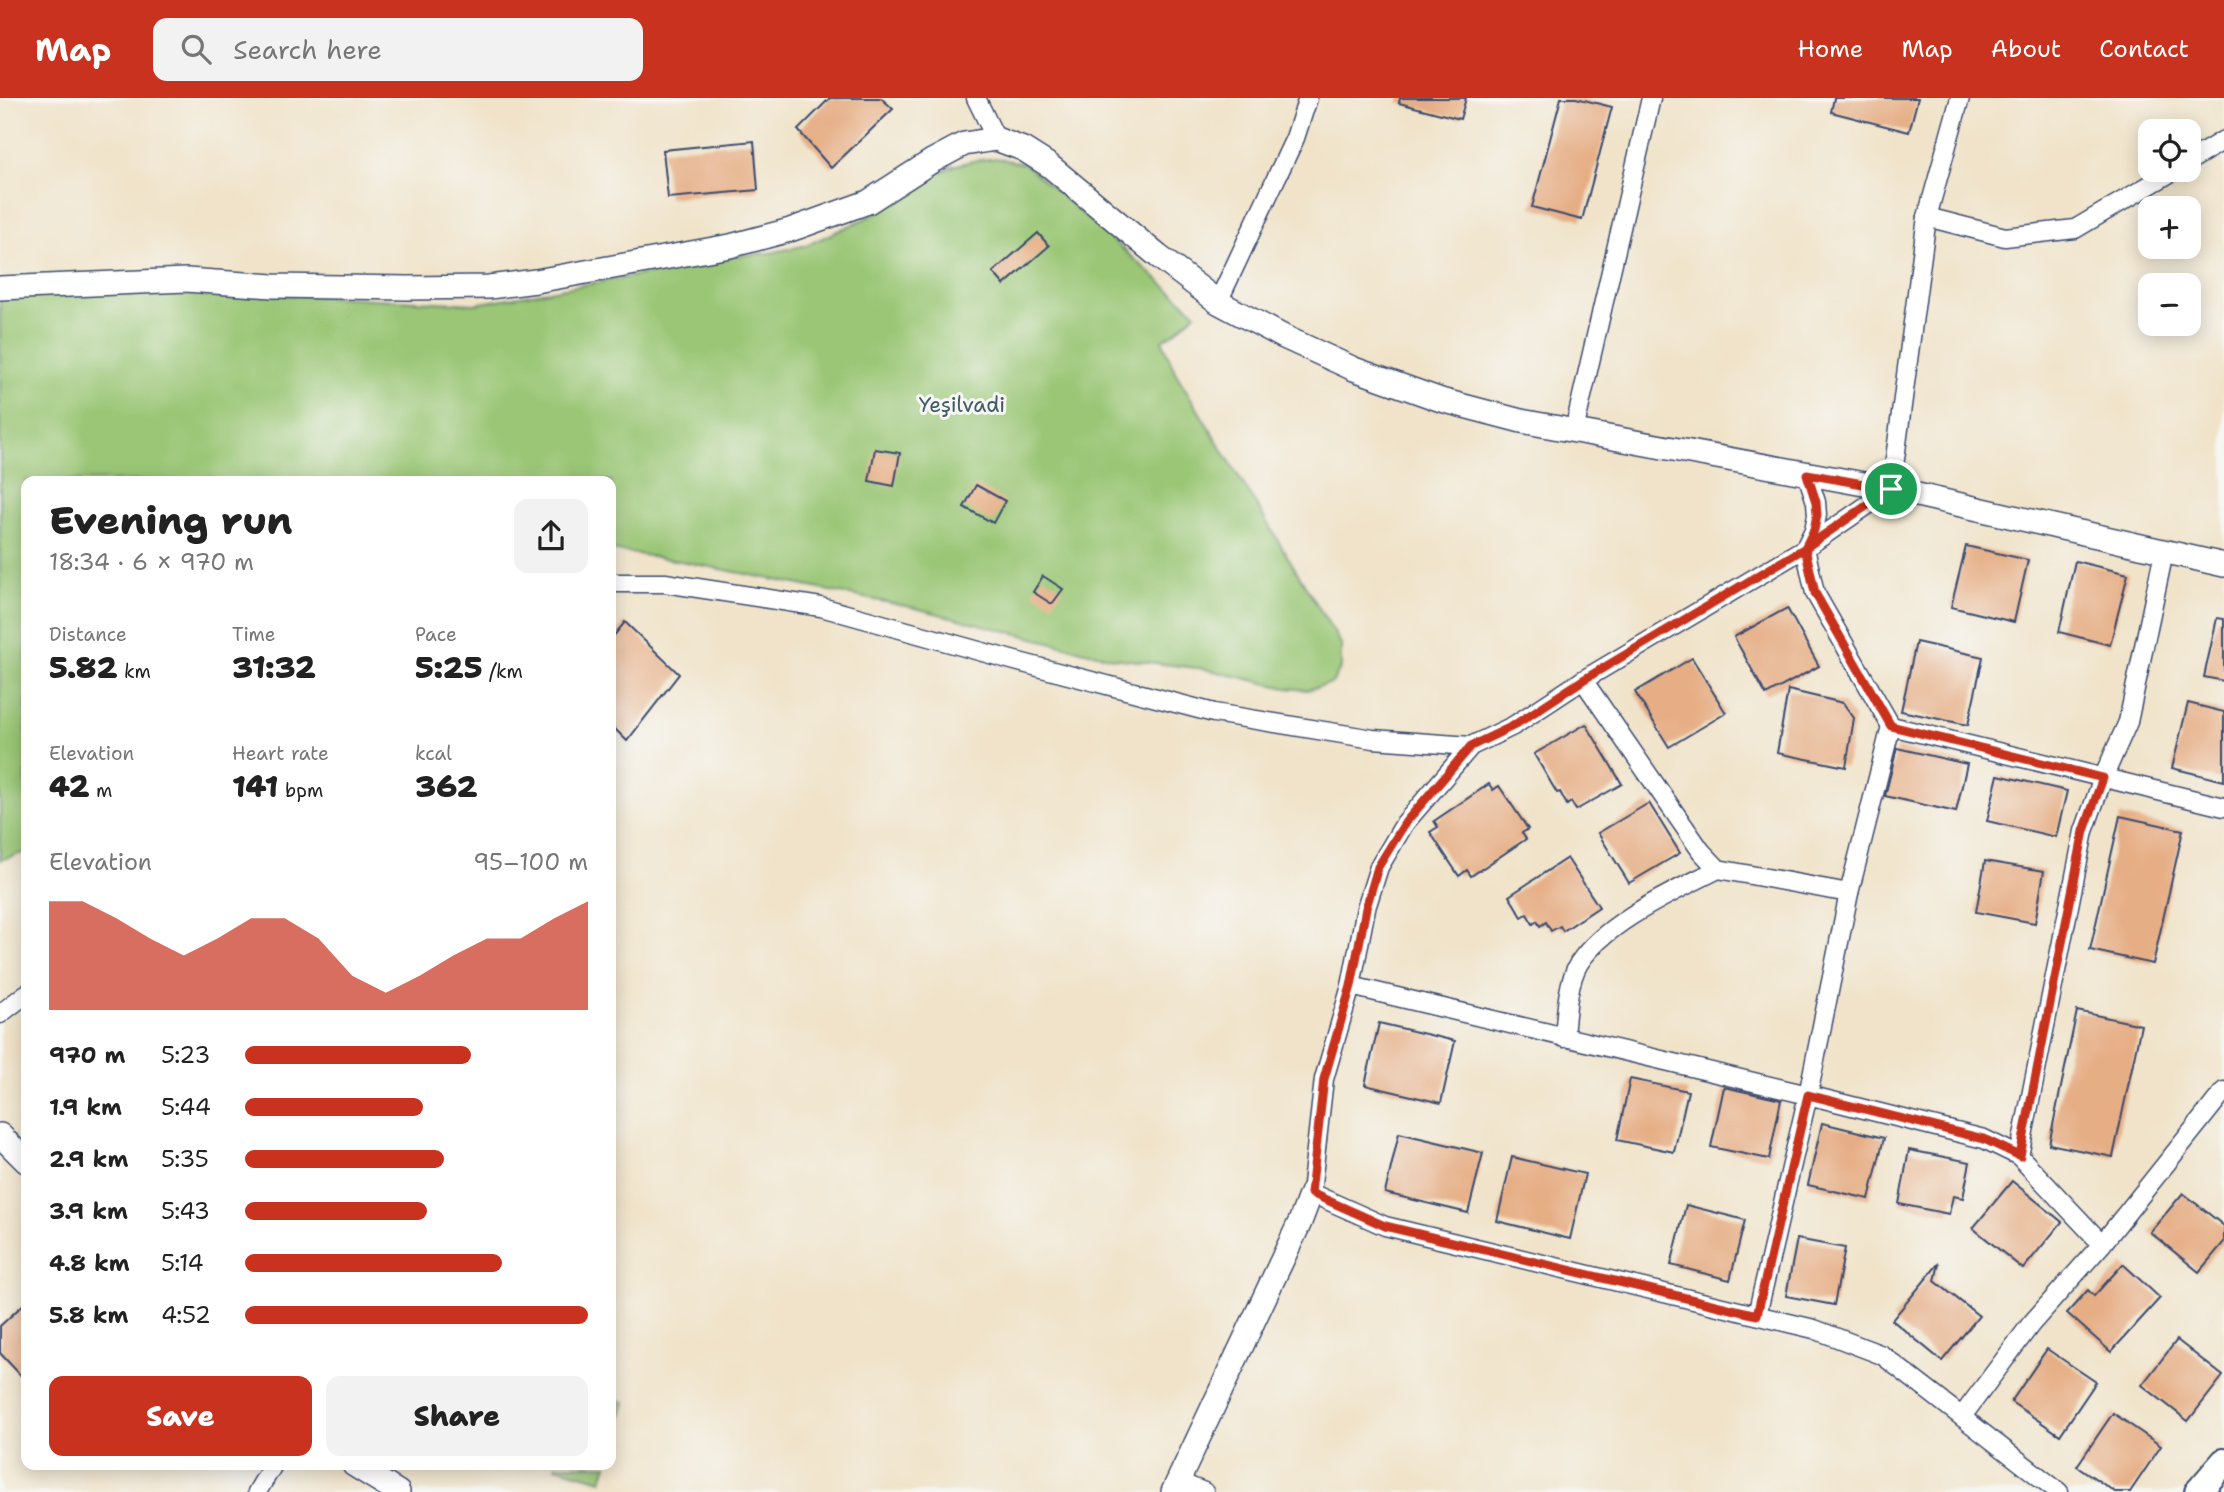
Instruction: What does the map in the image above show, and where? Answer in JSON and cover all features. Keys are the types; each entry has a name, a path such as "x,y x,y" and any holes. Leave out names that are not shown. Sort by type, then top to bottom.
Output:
{"main road":[{"path":"2199,1492 2224,1462"}],"street":[{"path":"976,98 996,139"},
{"path":"1218,302 1295,138 1308,98"},
{"path":"1574,431 1651,98"},
{"path":"1205,1492 1175,1487 1300,1222 1311,1193 1324,1079 1351,986 1366,908 1378,867 1405,823 1471,746 1513,726 1583,680 1805,548 1891,489 1927,217 1960,98"},
{"path":"0,288 186,280 272,286 462,288 537,281 730,246 790,230 868,202 932,160 964,144 996,139 1023,149 1050,166 1218,302 1284,337 1367,373 1441,400 1521,421 1891,489 2224,565"},
{"path":"2201,154 2224,140"},
{"path":"1927,217 2005,237 2075,229 2155,182"},
{"path":"1757,1315 1808,1095 1849,893 1891,726 1815,593 1805,548 1814,530 1817,515 1813,488 1807,474"},
{"path":"2020,1156 2084,831 2103,778 2128,722 2164,552"},
{"path":"616,583 665,583 821,607 1214,713 1373,739 1471,746"},
{"path":"1583,680 1701,851 1718,869 1849,893"},
{"path":"1891,726 2224,807"},
{"path":"1564,1038 1567,998 1578,965 1596,943 1626,920 1718,869"},
{"path":"1351,986 1984,1139 2020,1156 2102,1244"},
{"path":"0,1014 21,998"},
{"path":"1963,1415 2032,1324 2102,1244 2224,1091"},
{"path":"0,1135 21,1156"},
{"path":"1311,1193 1385,1226 1814,1329 1882,1355 1963,1415 2059,1492"},
{"path":"257,1492 270,1470"},
{"path":"362,1470 398,1492"}],"green space":[{"name":"Yeşilvadi","path":"996,158 1025,164 1196,313 1162,340 1175,372 1341,644 1341,668 1332,683 1307,690 1286,688 1205,669 1113,658 915,608 616,551 616,476 21,476 21,854 0,860 0,297 178,289 475,304 651,273 714,258 770,253 807,245 873,215 953,166"},
{"path":"616,1399 625,1402 616,1433"},
{"path":"566,1470 605,1470 602,1480"}],"building":[{"path":"830,98 881,98 893,109 831,168 798,130"},
{"path":"1400,98 1466,98 1460,119 1399,103"},
{"path":"1561,98 1576,98 1612,107 1582,220 1532,207"},
{"path":"1834,98 1918,98 1909,132 1831,112"},
{"path":"754,141 758,190 668,198 663,150"},
{"path":"1038,233 1049,246 1004,285 993,272"},
{"path":"875,449 900,453 894,486 869,481"},
{"path":"976,485 1005,501 993,523 964,507"},
{"path":"1966,546 2028,560 2014,622 1951,607"},
{"path":"2075,561 2128,574 2110,645 2059,632"},
{"path":"1043,576 1063,589 1052,604 1033,592"},
{"path":"1787,608 1819,666 1766,695 1734,637"},
{"path":"2217,618 2224,619 2224,681 2204,677"},
{"path":"625,622 679,674 627,741 616,730 616,633"},
{"path":"1916,642 1983,657 1968,725 1901,711"},
{"path":"1692,658 1726,713 1669,747 1635,692"},
{"path":"1788,690 1843,703 1854,718 1846,767 1777,753"},
{"path":"2188,703 2224,712 2224,781 2172,768"},
{"path":"1586,724 1622,784 1576,810 1571,802 1567,805 1560,792 1557,793 1534,754"},
{"path":"1897,748 1967,764 1956,812 1885,796"},
{"path":"1998,775 2067,791 2056,837 1987,821"},
{"path":"1489,784 1493,790 1499,786 1528,829 1522,833 1526,839 1471,876 1467,870 1459,876 1430,832 1438,827 1434,821"},
{"path":"1649,803 1680,853 1629,883 1598,833"},
{"path":"2120,816 2183,830 2153,964 2090,950"},
{"path":"1567,858 1599,907 1563,931 1560,926 1551,931 1546,922 1540,926 1537,921 1533,924 1527,914 1522,917 1509,896"},
{"path":"1985,861 2044,871 2035,923 1976,912"},
{"path":"2077,1011 2141,1025 2113,1157 2049,1144"},
{"path":"1379,1023 1455,1041 1441,1103 1365,1085"},
{"path":"1630,1079 1688,1091 1674,1152 1617,1140"},
{"path":"1724,1087 1781,1100 1769,1159 1711,1147"},
{"path":"1822,1123 1884,1138 1869,1199 1808,1185"},
{"path":"1399,1133 1483,1153 1468,1213 1385,1193"},
{"path":"1909,1150 1970,1162 1963,1198 1953,1196 1949,1214 1899,1204"},
{"path":"1512,1157 1585,1174 1570,1239 1497,1221"},
{"path":"2012,1181 2062,1222 2023,1269 1973,1228"},
{"path":"2183,1193 2224,1226 2224,1242 2199,1272 2150,1232"},
{"path":"1686,1205 1745,1220 1730,1280 1671,1265"},
{"path":"1797,1239 1845,1248 1834,1305 1786,1296"},
{"path":"1939,1263 1935,1281 1979,1316 1942,1361 1892,1320"},
{"path":"2123,1264 2160,1298 2111,1352 2067,1313 2088,1290 2094,1296"},
{"path":"21,1307 21,1376 0,1353 0,1326"},
{"path":"2177,1340 2223,1376 2188,1421 2142,1385"},
{"path":"2047,1349 2096,1382 2060,1435 2011,1402"},
{"path":"2113,1413 2161,1446 2130,1492 2115,1492 2077,1466"}],"route":[{"path":"1891,489 1805,548 1583,680 1513,726 1471,746 1405,823 1378,867 1366,908 1351,986 1324,1079 1311,1193 1385,1226 1757,1315 1808,1095 1984,1139 2020,1156 2084,831 2103,778 1891,726 1815,593 1805,548 1814,530 1817,515 1813,488 1807,474 1891,489"}]}
